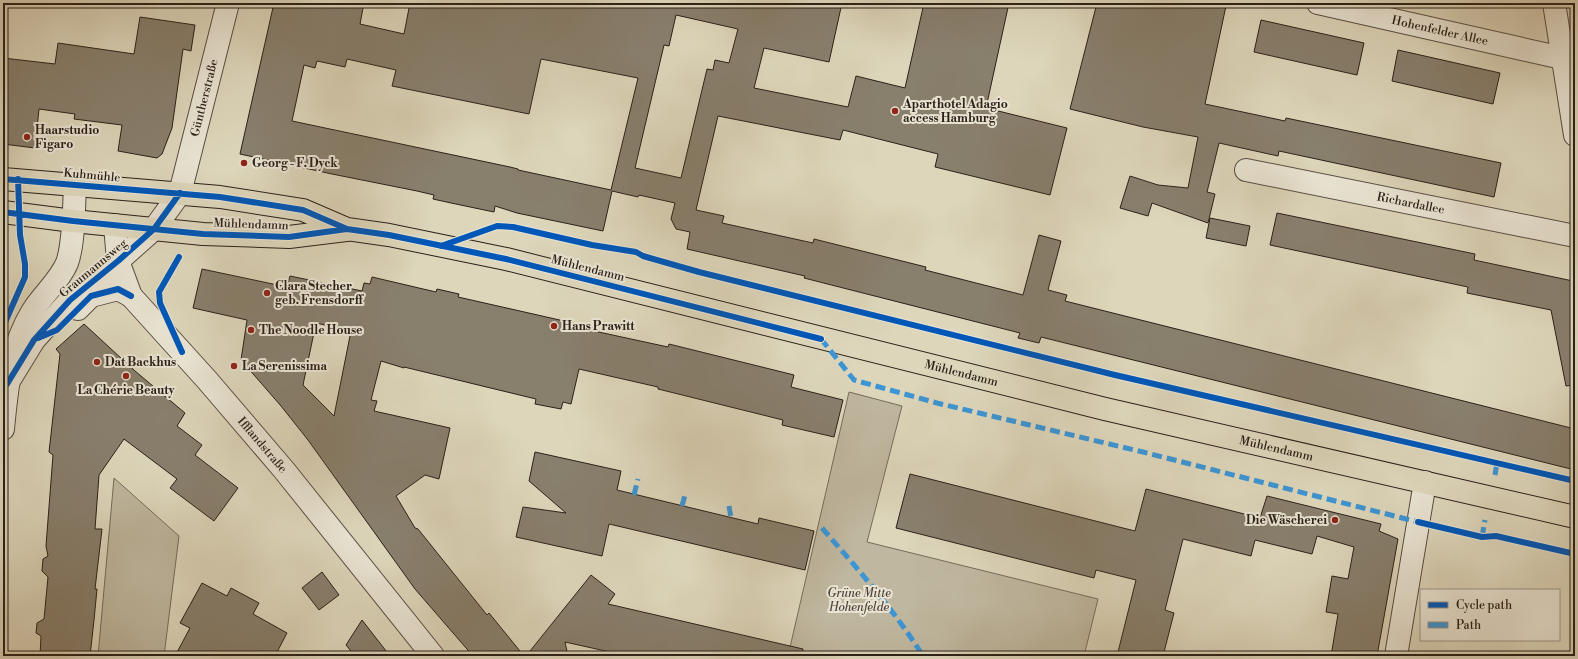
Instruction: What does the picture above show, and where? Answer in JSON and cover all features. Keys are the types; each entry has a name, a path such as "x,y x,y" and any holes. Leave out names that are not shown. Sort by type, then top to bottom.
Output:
{"main road":[{"name":"Kuhmühle","path":"3,178 180,193"},
{"name":"Mühlendamm","path":"180,193 220,197 303,210 347,229 389,235 506,259 1105,409 1575,517"},
{"path":"3,212 115,226 154,229"},
{"name":"Mühlendamm","path":"154,229 203,234 289,237 347,229"}],"street":[{"name":"Güntherstraße","path":"180,193 228,3"},
{"name":"Hohenfelder Allee","path":"1318,3 1562,58"},
{"path":"1554,3 1575,135"},
{"name":"Richardallee","path":"1246,170 1575,236"},
{"name":"Graumannsweg","path":"3,430 7,384 19,337 32,312 54,284 66,264 70,252 75,184"},
{"name":"Graumannsweg","path":"7,384 34,340 70,300 118,261 154,229 180,193"},
{"name":"Ifflandstraße","path":"115,226 118,261 131,296 207,380 284,470 433,656"},
{"name":"Graumannsweg","path":"34,340 57,330 91,296 118,289 131,296"},
{"path":"1396,656 1425,482"}],"green space":[{"name":"Grüne Mitte Hohenfelde","path":"849,392 902,406 867,542 1098,599 1084,656 788,656"},
{"path":"114,478 179,536 164,656 98,656"}],"building":[{"path":"274,3 364,3 360,24 404,34 410,3 842,3 829,62 764,48 754,88 848,107 856,76 905,88 924,3 1009,3 986,108 1067,128 1050,195 935,167 938,154 843,130 840,140 718,116 696,210 724,216 722,223 813,243 814,239 926,267 925,270 1023,295 1039,235 1061,241 1048,290 1067,295 1065,301 1575,429 1575,470 1041,337 1039,343 1018,338 1020,333 804,278 805,276 687,249 690,232 676,229 671,219 675,203 612,191 603,231 517,213 495,206 494,212 451,203 433,199 434,195 417,191 240,154","holes":["676,15 738,29 729,63 715,60 713,70 707,69 681,178 635,168 664,45 669,46","347,59 396,70 392,86 529,114 541,59 638,78 611,190 292,121 304,65 315,68 317,61 345,67"]},
{"path":"1097,3 1209,3 1226,6 1205,104 1285,121 1286,118 1501,163 1494,197 1279,151 1278,156 1219,143 1207,192 1215,194 1208,223 1152,203 1148,216 1120,208 1130,176 1158,185 1188,188 1198,137 1143,127 1070,109"},
{"path":"140,17 195,25 191,51 183,49 172,128 162,154 157,158 118,151 122,125 74,119 75,114 39,109 35,148 3,144 3,58 55,64 58,43 134,54"},
{"path":"1261,20 1364,43 1357,75 1254,52"},
{"path":"1398,50 1500,73 1493,104 1392,81"},
{"path":"1277,213 1475,254 1474,260 1573,281 1571,290 1575,290 1575,385 1566,386 1551,310 1467,293 1468,287 1270,245"},
{"path":"1210,218 1250,226 1246,246 1206,238"},
{"path":"202,269 287,287 290,276 362,291 364,283 370,284 372,277 436,292 437,289 459,294 458,297 595,328 594,331 668,347 669,344 794,375 791,387 843,400 834,437 782,425 783,420 658,389 658,387 579,369 571,404 563,402 561,409 535,404 536,399 404,368 381,361 371,400 377,401 374,411 450,428 439,479 425,475 396,496 415,528 418,529 487,615 489,613 524,656 473,656 415,589 308,440 241,360 247,320 193,308","holes":["316,323 351,331 334,416 303,385"]},
{"path":"84,324 135,371 185,413 177,426 202,445 195,455 238,488 214,521 170,488 177,479 124,439 99,475 95,529 102,529 95,589 97,589 90,656 40,656 41,636 36,633 37,623 44,619 48,577 42,571 43,559 48,556 46,546 53,455 49,452 60,354 56,349"},
{"path":"535,452 621,471 617,490 758,524 759,518 814,531 805,570 609,524 602,556 516,537 523,507 566,513 529,481"},
{"path":"910,474 1135,531 1146,489 1260,518 1267,496 1381,524 1379,531 1398,539 1377,656 1331,656 1338,614 1326,612 1332,576 1348,579 1354,547 1317,536 1312,554 1255,540 1251,556 1183,539 1165,610 1174,613 1163,656 1117,656 1136,580 1096,570 1094,578 896,528"},
{"path":"322,572 339,595 319,610 302,588"},
{"path":"591,575 615,594 608,604 803,649 802,656 628,656 565,642 568,656 526,656"},
{"path":"202,583 227,596 231,588 259,603 253,614 287,633 275,656 175,656 190,628 180,623"},
{"path":"362,620 390,656 355,656 346,645"}],"marked path":[{"path":"821,339 854,380 937,403 1143,452 1418,522"},
{"path":"1495,475 1497,463"},
{"path":"634,495 638,479"},
{"path":"682,506 685,495"},
{"path":"729,506 731,518"},
{"path":"1482,537 1485,520"},
{"path":"822,528 888,606 923,656"}],"cycle path":[{"path":"3,179 220,197 303,210 347,229 389,235 506,259 821,339"},
{"path":"3,327 25,277 25,264 20,235 18,179"},
{"path":"7,384 34,340 70,300 118,261 154,229 180,193"},
{"path":"3,212 73,221 203,234 289,237 347,229"},
{"path":"441,246 497,226 513,227 592,245 636,252 643,256 699,272 1115,375 1575,481"},
{"path":"179,257 159,292 160,303 182,352"},
{"path":"38,338 57,330 91,296 118,289 131,296"},
{"path":"1418,522 1482,537 1496,536 1575,554"}],"place":[{"name":"Aparthotel Adagio access Hamburg","path":"895,111"},
{"name":"Haarstudio Figaro","path":"27,137"},
{"name":"Georg - F. Dyck","path":"244,163"},
{"name":"Clara Stecher geb. Frensdorff","path":"267,293"},
{"name":"Hans Prawitt","path":"554,326"},
{"name":"The Noodle House","path":"251,330"},
{"name":"Dat Backhus","path":"97,362"},
{"name":"La Serenissima","path":"234,366"},
{"name":"La Chérie Beauty","path":"126,376"},
{"name":"Die Wäscherei","path":"1335,520"}]}
